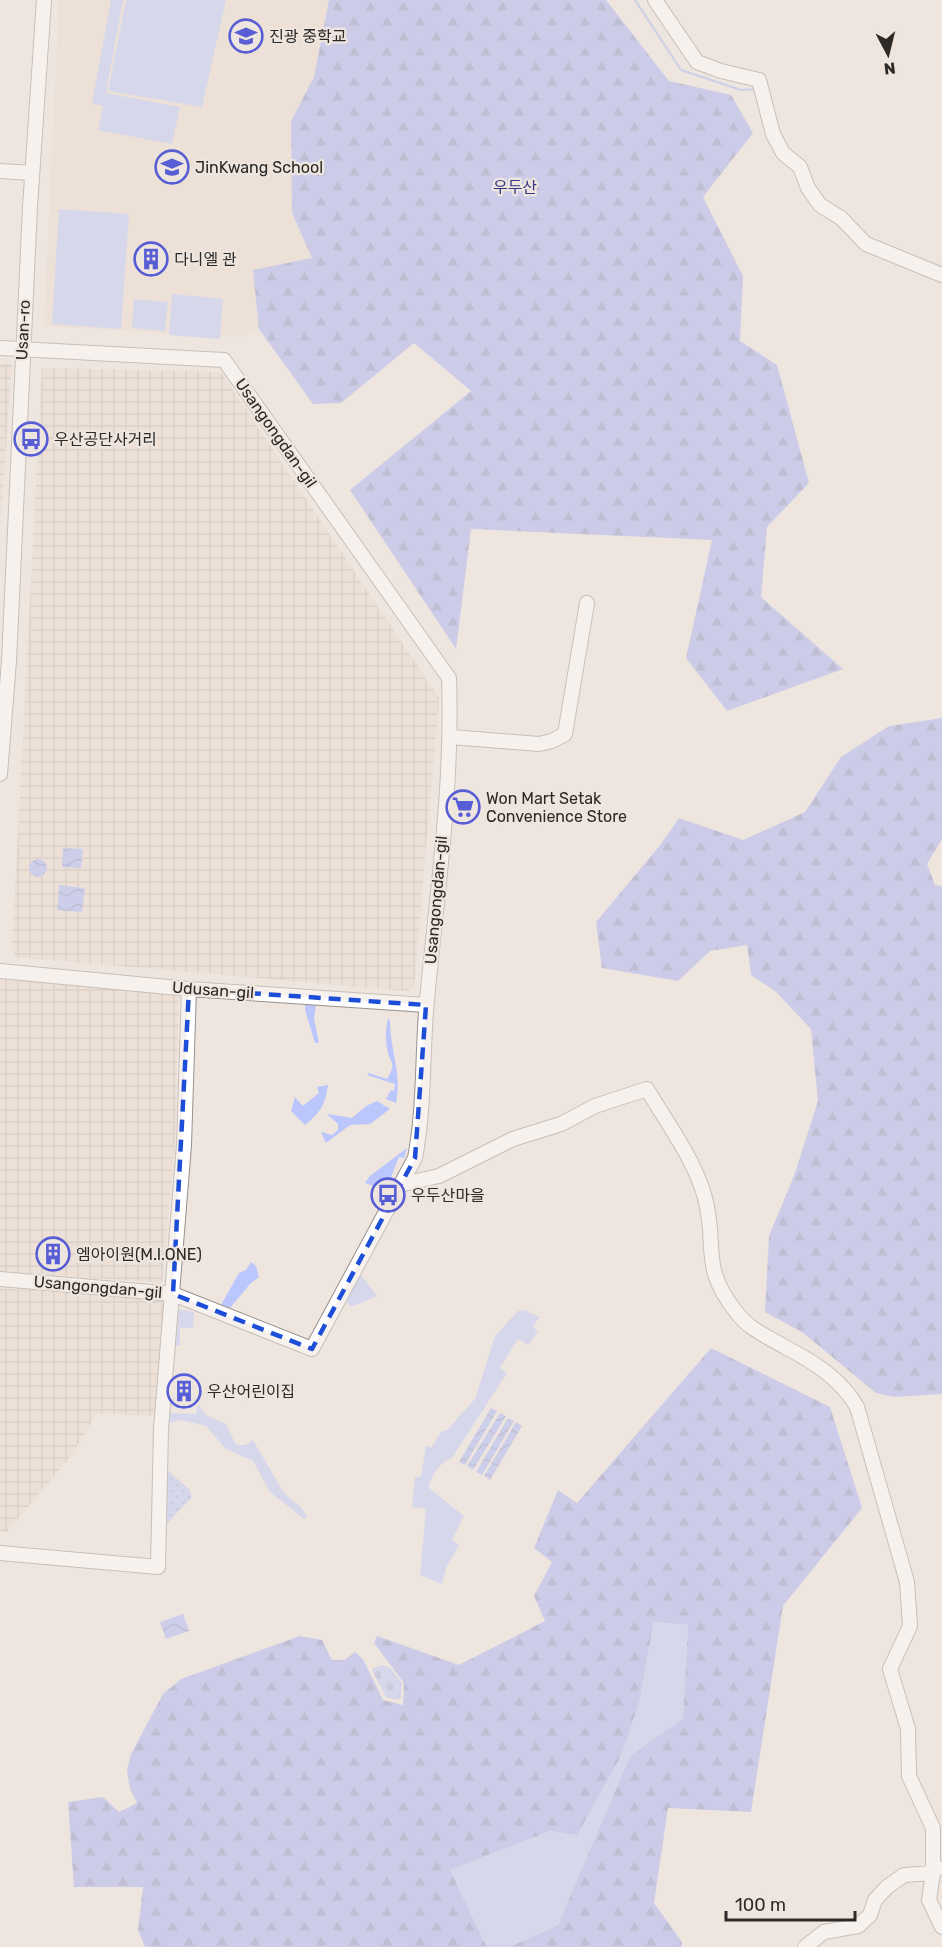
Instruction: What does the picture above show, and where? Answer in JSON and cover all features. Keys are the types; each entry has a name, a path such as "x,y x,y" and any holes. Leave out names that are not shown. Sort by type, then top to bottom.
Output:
{"street":[{"name":"Usan-ro","path":"0,774 4,661 44,0"},
{"path":"655,0 697,62 760,85 773,134 783,153 800,167 808,188 820,205 841,218 866,244 942,275"},
{"path":"0,171 32,172"},
{"name":"Usangongdan-gil","path":"0,348 224,360 449,678 451,737 426,1005 420,1134 415,1158 404,1184 312,1350 173,1294 0,1279"},
{"path":"451,737 539,744 552,741 565,734 587,603"},
{"name":"Udusan-gil","path":"0,971 189,989 426,1005"},
{"path":"0,1553 158,1567 161,1429 184,1143 189,989"},
{"path":"404,1184 439,1176 513,1139 561,1124 595,1106 647,1089 691,1165 705,1196 710,1224 710,1254 714,1277 725,1296 738,1315 761,1334 822,1369 847,1390 858,1407 908,1582 910,1626 890,1669 908,1729 909,1776 933,1828 938,1869 929,1900 942,1928"},
{"path":"805,1947 824,1932 858,1926 870,1915 875,1900 886,1887 904,1875 938,1869"}],"highlighted area":[{"path":"189,989 426,1005 415,1158 312,1349 173,1294"}],"shaded area":[{"name":"JinKwang School","path":"59,0 329,0 314,77 291,121 292,213 313,258 254,270 259,329 239,337 44,326"},
{"path":"0,363 12,364 0,526"},
{"path":"42,368 221,372 439,698 414,985 408,991 15,957 12,950"},
{"path":"0,979 179,993 175,1140 162,1283 0,1271"},
{"path":"0,1288 161,1300 164,1306 156,1416 97,1413 71,1456 7,1532 0,1531"}],"green space":[{"path":"111,0 123,0 106,93 180,107 172,144 98,130 103,106 92,103"},
{"path":"126,0 226,0 202,107 108,91"},
{"name":"우두산","path":"329,0 606,0 669,81 731,95 753,133 703,197 743,276 740,341 777,365 809,483 767,527 761,597 843,669 727,711 686,658 712,540 471,529 456,649 350,490 471,391 414,343 341,403 313,404 259,329 253,270 312,258 292,213 291,121 314,77"},
{"path":"59,209 129,214 121,329 52,324"},
{"path":"172,294 223,299 220,339 169,335"},
{"path":"134,299 168,302 165,331 132,328"},
{"path":"942,718 942,839 927,864 935,885 942,886 942,1394 895,1397 876,1393 802,1332 765,1312 769,1236 794,1176 818,1101 811,1029 775,991 751,975 747,945 710,951 678,981 602,968 596,922 661,844 679,818 743,840 805,812 841,757 889,726"},
{"path":"305,1003 316,1004 314,1019 319,1043 315,1043"},
{"path":"388,1018 398,1081 396,1103 386,1099 391,1090 394,1091 395,1084 367,1075 369,1073 387,1079 392,1069 386,1040"},
{"path":"328,1085 321,1108 305,1125 291,1111 295,1097 303,1106 319,1093 317,1087"},
{"path":"377,1101 390,1109 370,1124 350,1125 326,1143 321,1132 332,1135 338,1130 338,1124 327,1114 352,1118 366,1106"},
{"path":"407,1148 404,1158 399,1157 391,1177 394,1180 391,1183 381,1187 365,1183 370,1176"},
{"path":"251,1262 256,1266 259,1277 230,1308 221,1305 239,1273 246,1270"},
{"path":"360,1274 377,1296 351,1307 345,1300"},
{"path":"177,1309 194,1312 193,1328 180,1328 180,1346 175,1345"},
{"path":"524,1310 540,1317 533,1326 538,1331 528,1345 518,1339 500,1368 507,1373 452,1458 440,1466 430,1483 429,1488 464,1516 452,1540 459,1545 446,1568 442,1584 420,1575 426,1509 412,1507 415,1477 421,1477 426,1445 431,1448 441,1432 447,1430 475,1399 495,1336 518,1311"},
{"path":"711,1348 830,1407 862,1508 783,1606 751,1812 668,1808 654,1903 682,1942 681,1947 510,1947 558,1925 630,1756 683,1718 688,1625 654,1622 639,1703 622,1754 577,1835 550,1831 450,1870 487,1947 145,1947 138,1930 143,1887 74,1887 68,1802 103,1797 119,1812 137,1803 130,1789 127,1770 131,1754 163,1694 181,1679 300,1636 322,1640 332,1660 344,1660 355,1652 363,1659 383,1700 403,1705 404,1683 374,1643 377,1636 459,1665 545,1621 534,1596 552,1562 534,1548 558,1490 577,1503"},
{"path":"198,1404 206,1415 226,1424 236,1445 245,1445 253,1440 284,1493 302,1508 307,1517 304,1519 270,1492 253,1461 226,1449 206,1426 181,1420 169,1423 170,1413 196,1414"},
{"path":"167,1470 190,1490 192,1497 163,1528"},
{"path":"654,1622 688,1625 683,1718 630,1756 558,1925 510,1947 487,1947 450,1870 550,1831 577,1834 622,1754 639,1703"},
{"path":"382,1665 390,1668 402,1683 401,1697 397,1700 386,1697 373,1672 372,1669"}],"water":[{"path":"63,848 83,849 81,868 62,867"},
{"path":"34,859 42,859 47,864 45,875 34,877 29,872 29,864"},
{"path":"59,885 85,888 82,912 57,910"},
{"path":"491,1408 497,1411 465,1465 459,1462"},
{"path":"500,1413 506,1416 473,1470 467,1466"},
{"path":"508,1418 514,1421 482,1475 476,1472"},
{"path":"516,1422 522,1426 490,1480 484,1476"},
{"path":"183,1614 189,1631 166,1639 160,1622"}],"waterway":[{"path":"635,0 681,70 741,90 756,89"}],"place":[{"name":"진광 중학교","path":"246,36"},
{"name":"JinKwang School","path":"172,167"},
{"name":"다니엘 관","path":"151,259"},
{"name":"우산공단사거리","path":"31,439"},
{"name":"Won Mart Setak Convenience Store","path":"463,807"},
{"name":"우두산마을","path":"388,1195"},
{"name":"엠아이원(M.I.ONE)","path":"53,1254"},
{"name":"우산어린이집","path":"184,1391"}]}
